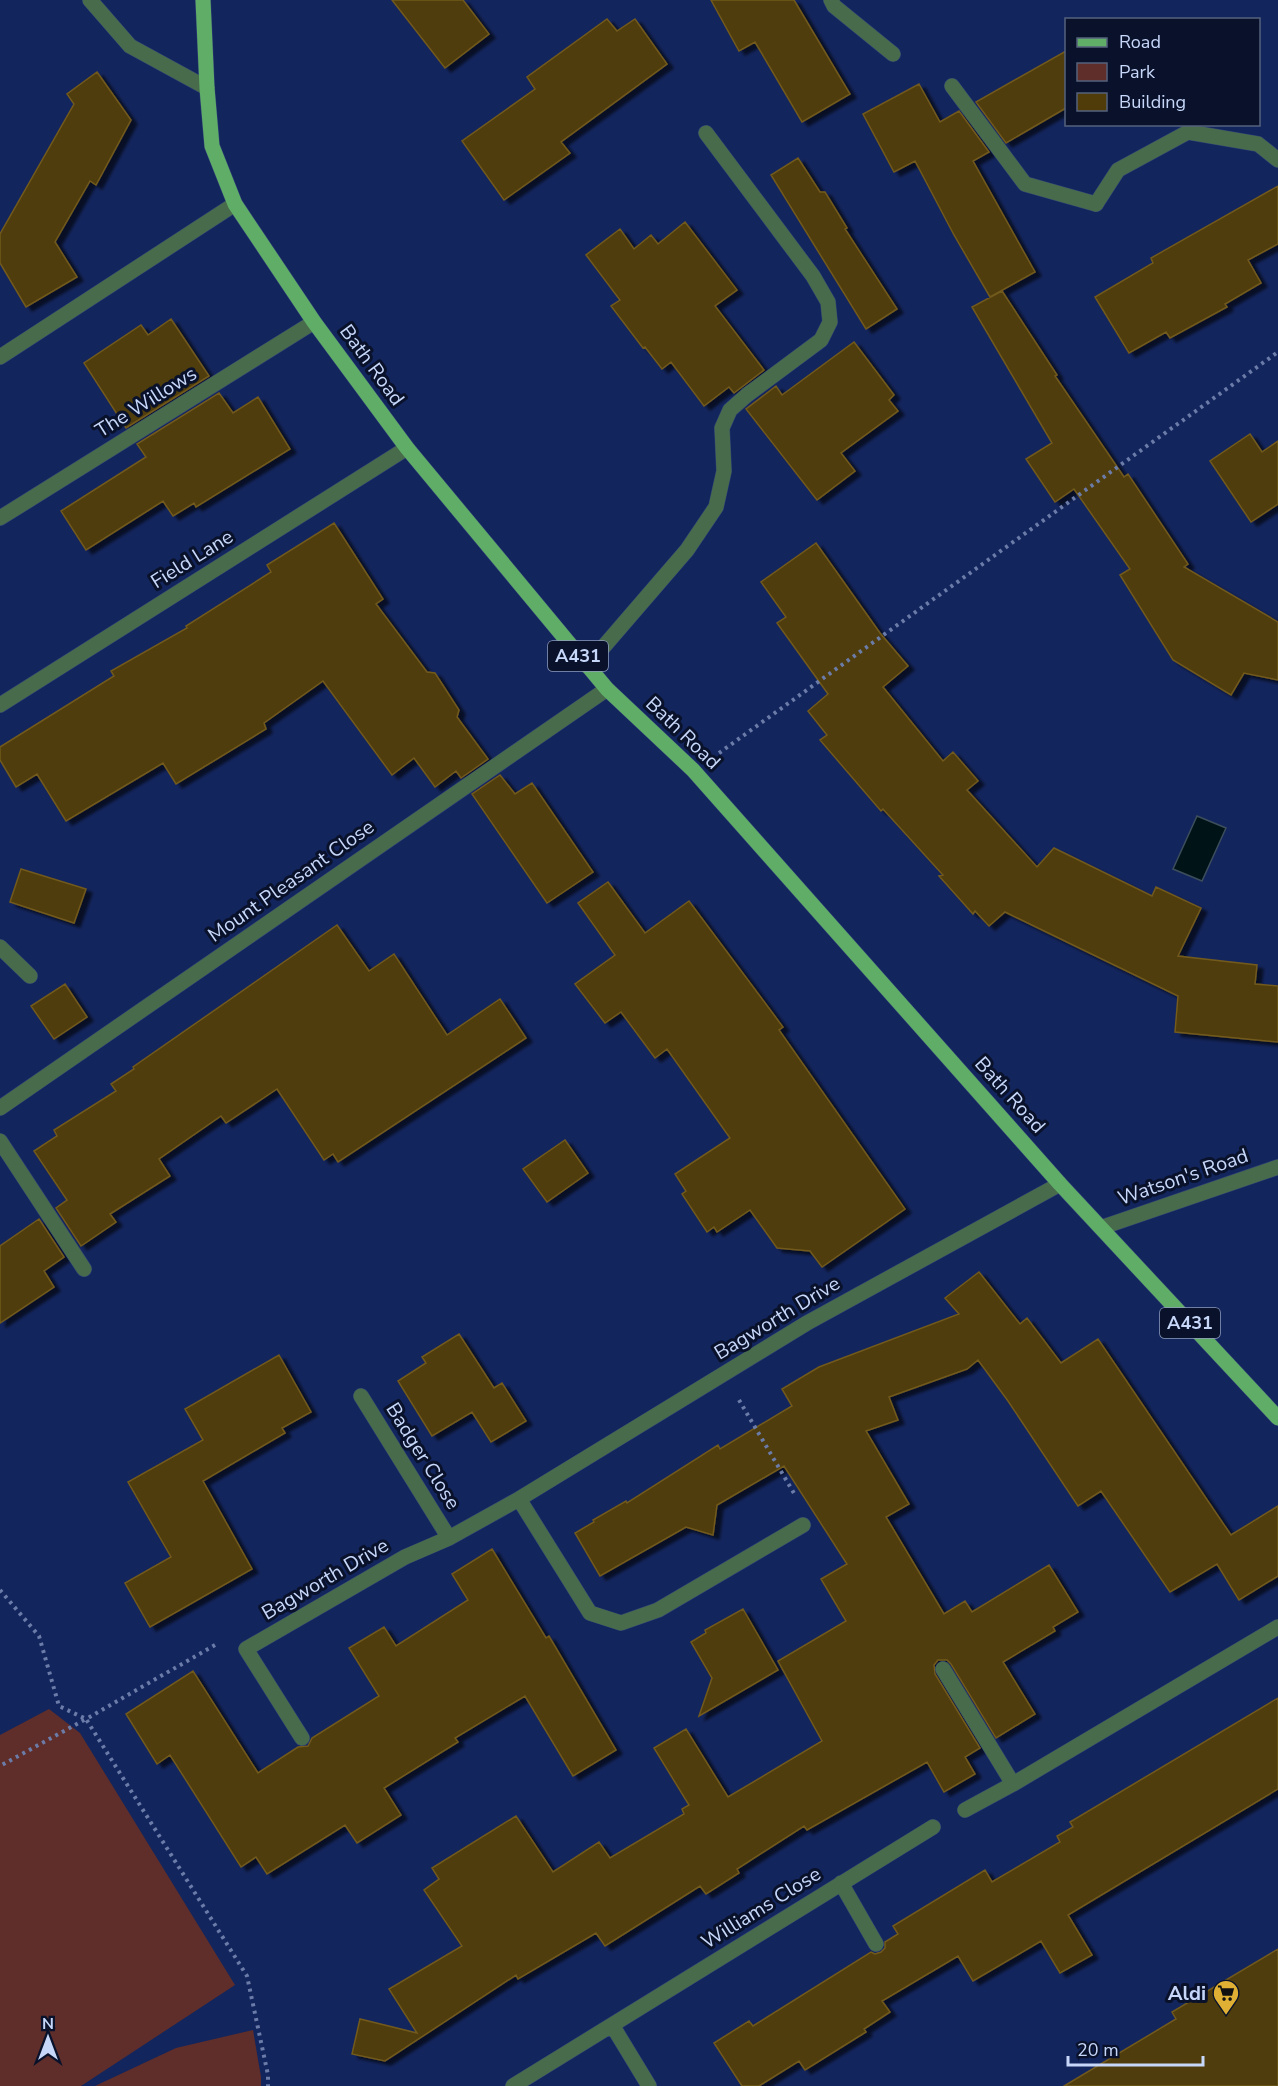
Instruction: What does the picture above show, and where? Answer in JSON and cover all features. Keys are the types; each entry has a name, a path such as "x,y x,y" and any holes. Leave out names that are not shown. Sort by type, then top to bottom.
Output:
{"main road":[{"name":"Bath Road","path":"203,0 212,146 236,204 314,322 407,448 607,689 693,770 1060,1184 1103,1227 1278,1418"}],"street":[{"path":"90,0 130,46 207,88"},
{"path":"831,0 834,6 893,54"},
{"path":"952,86 1025,184 1096,204 1118,170 1188,132 1258,144 1278,160"},
{"path":"587,666 687,550 716,507 724,471 722,428 730,411 747,395 821,340 830,322 828,302 813,276 706,133"},
{"path":"0,357 236,204"},
{"name":"The Willows","path":"0,518 314,322"},
{"name":"Field Lane","path":"0,705 407,448"},
{"name":"Mount Pleasant Close","path":"0,1108 607,689"},
{"path":"0,947 30,976"},
{"path":"0,1141 84,1269"},
{"name":"Watson's Road","path":"1103,1227 1278,1167"},
{"name":"Bagworth Drive","path":"302,1738 246,1649 405,1557 449,1538 519,1499 807,1323 1060,1184"},
{"name":"Badger Close","path":"362,1396 449,1538"},
{"path":"519,1499 590,1613 621,1623 658,1610 803,1525"},
{"path":"964,1810 1013,1784 1278,1627"},
{"path":"943,1669 1013,1784"},
{"name":"Williams Close","path":"513,2086 933,1827"},
{"path":"841,1883 876,1944"},
{"path":"612,2025 649,2086"}],"path":[{"path":"693,770 747,734 1278,352"},
{"path":"723,1374 800,1504 803,1525"},
{"path":"0,1590 39,1636 59,1706 86,1719 247,1976 268,2075 268,2086"},
{"path":"0,1766 220,1642"}],"green space":[{"path":"49,1709 80,1733 235,1985 81,2086 0,2086 0,1735"},
{"path":"253,2030 261,2086 95,2086 176,2048"}],"shaded area":[{"path":"1197,816 1226,828 1202,881 1173,869"}],"building":[{"path":"392,0 463,0 489,34 445,68"},
{"path":"711,0 794,0 850,94 802,122 755,42 739,51"},
{"path":"607,19 617,31 635,19 667,64 561,142 570,153 504,200 462,141 535,89 527,77"},
{"path":"1065,52 1065,109 1006,143 976,102"},
{"path":"97,72 131,120 96,185 90,181 55,242 77,277 26,307 0,263 0,234 74,104 67,94"},
{"path":"919,84 940,122 959,111 989,152 973,161 1035,272 990,297 915,161 894,172 863,114"},
{"path":"798,158 820,192 825,192 847,228 845,229 897,309 866,329 771,175"},
{"path":"1278,186 1278,244 1248,260 1261,283 1225,304 1227,307 1170,338 1166,332 1129,353 1095,297 1153,263 1151,258"},
{"path":"685,222 737,290 715,306 764,370 734,393 729,387 704,406 671,362 662,369 645,347 643,348 611,306 620,300 586,255 620,229 634,249 651,235 658,244"},
{"path":"1002,291 1057,375 1055,376 1124,477 1128,474 1188,564 1184,567 1278,622 1278,680 1244,673 1231,695 1173,660 1120,575 1130,569 1074,489 1055,502 1026,459 1052,443 972,307"},
{"path":"171,319 209,376 126,428 84,363 141,325 148,335"},
{"path":"854,342 894,395 889,400 898,411 841,453 855,471 817,500 746,409 776,386 782,395"},
{"path":"219,393 233,413 258,397 290,449 196,507 194,503 173,516 163,501 86,550 61,511 146,457 137,444"},
{"path":"1250,434 1262,452 1278,441 1278,504 1251,522 1210,461"},
{"path":"334,523 383,599 376,604 427,672 435,673 459,710 457,717 488,759 461,778 456,771 435,787 414,758 392,775 323,681 264,723 266,729 176,784 163,763 66,821 37,774 16,787 0,760 0,747 114,676 111,671 187,628 186,626 271,572 267,565"},
{"path":"816,543 880,633 908,666 883,687 943,761 953,752 978,781 967,790 1037,867 1054,848 1152,896 1156,887 1201,908 1178,956 1257,965 1255,984 1278,986 1278,1042 1175,1032 1178,996 1005,912 989,926 975,911 973,914 939,876 943,875 883,809 881,811 820,740 827,735 808,711 828,694 777,623 786,617 761,582"},
{"path":"500,775 515,794 532,783 593,872 547,903 472,794"},
{"path":"21,869 86,889 74,923 10,902"},
{"path":"608,882 645,933 689,901 783,1027 779,1030 905,1209 822,1267 810,1251 777,1248 750,1210 717,1232 714,1227 707,1232 682,1194 686,1191 675,1174 730,1138 667,1049 655,1058 621,1012 605,1023 575,984 615,955 578,903"},
{"path":"337,925 369,971 394,954 447,1035 500,999 526,1038 338,1162 333,1154 324,1160 277,1089 226,1123 221,1116 159,1159 170,1176 110,1214 116,1222 81,1246 56,1208 67,1200 34,1151 57,1136 54,1130 116,1091 111,1084 134,1069 133,1067"},
{"path":"65,984 87,1017 54,1039 31,1006"},
{"path":"565,1140 588,1173 547,1202 523,1169"},
{"path":"39,1219 64,1257 44,1271 54,1287 0,1323 0,1246"},
{"path":"979,1272 1020,1324 1027,1318 1061,1363 1098,1339 1231,1535 1278,1506 1278,1576 1239,1600 1217,1564 1170,1592 1101,1491 1078,1506 978,1360 967,1369 889,1397 898,1420 866,1431 909,1504 886,1517 944,1614 965,1601 972,1612 1049,1565 1078,1612 1053,1627 1055,1631 1003,1662 1035,1714 996,1738 951,1664 947,1660 938,1660 934,1665 935,1674 980,1748 965,1757 975,1774 944,1792 927,1762 807,1830 804,1826 737,1869 739,1873 706,1894 700,1886 605,1946 596,1933 518,1979 516,1975 385,2061 352,2054 360,2019 417,2033 389,1989 462,1946 424,1890 439,1879 432,1868 516,1816 553,1872 599,1842 610,1858 684,1814 682,1809 689,1805 654,1748 686,1729 728,1797 822,1741 778,1661 846,1621 821,1579 847,1564 784,1466 717,1505 713,1535 686,1527 600,1576 575,1533 718,1445 720,1449 792,1406 782,1389 819,1367 959,1314 945,1298"},
{"path":"459,1334 494,1388 502,1383 526,1421 491,1442 472,1412 432,1436 398,1381 426,1363 422,1357"},
{"path":"279,1355 311,1412 282,1428 285,1433 203,1481 252,1569 150,1627 125,1583 171,1557 128,1482 203,1440 185,1409"},
{"path":"492,1549 546,1638 549,1636 616,1750 573,1776 525,1696 455,1738 458,1742 384,1788 401,1815 357,1843 345,1825 267,1874 256,1857 241,1867 170,1755 157,1764 126,1714 193,1671 258,1773 298,1747 308,1746 312,1738 379,1696 349,1648 384,1627 396,1646 468,1600 452,1574"},
{"path":"743,1609 778,1670 699,1716 712,1678 691,1642 706,1633 705,1630"},
{"path":"1278,1698 1278,1789 1068,1915 1092,1955 1060,1973 1041,1941 973,1981 958,1956 882,2001 890,2012 864,2029 866,2032 805,2070 799,2061 759,2086 742,2086 714,2043 749,2021 753,2026 871,1952 875,1954 881,1952 885,1948 885,1942 898,1934 893,1926 985,1870 992,1882 1060,1842 1057,1836 1073,1827 1070,1822"},
{"name":"Aldi","path":"1278,1949 1278,2086 1064,2086 1176,2019 1172,2012"}],"place":[{"name":"Aldi","path":"1226,2016"}]}
